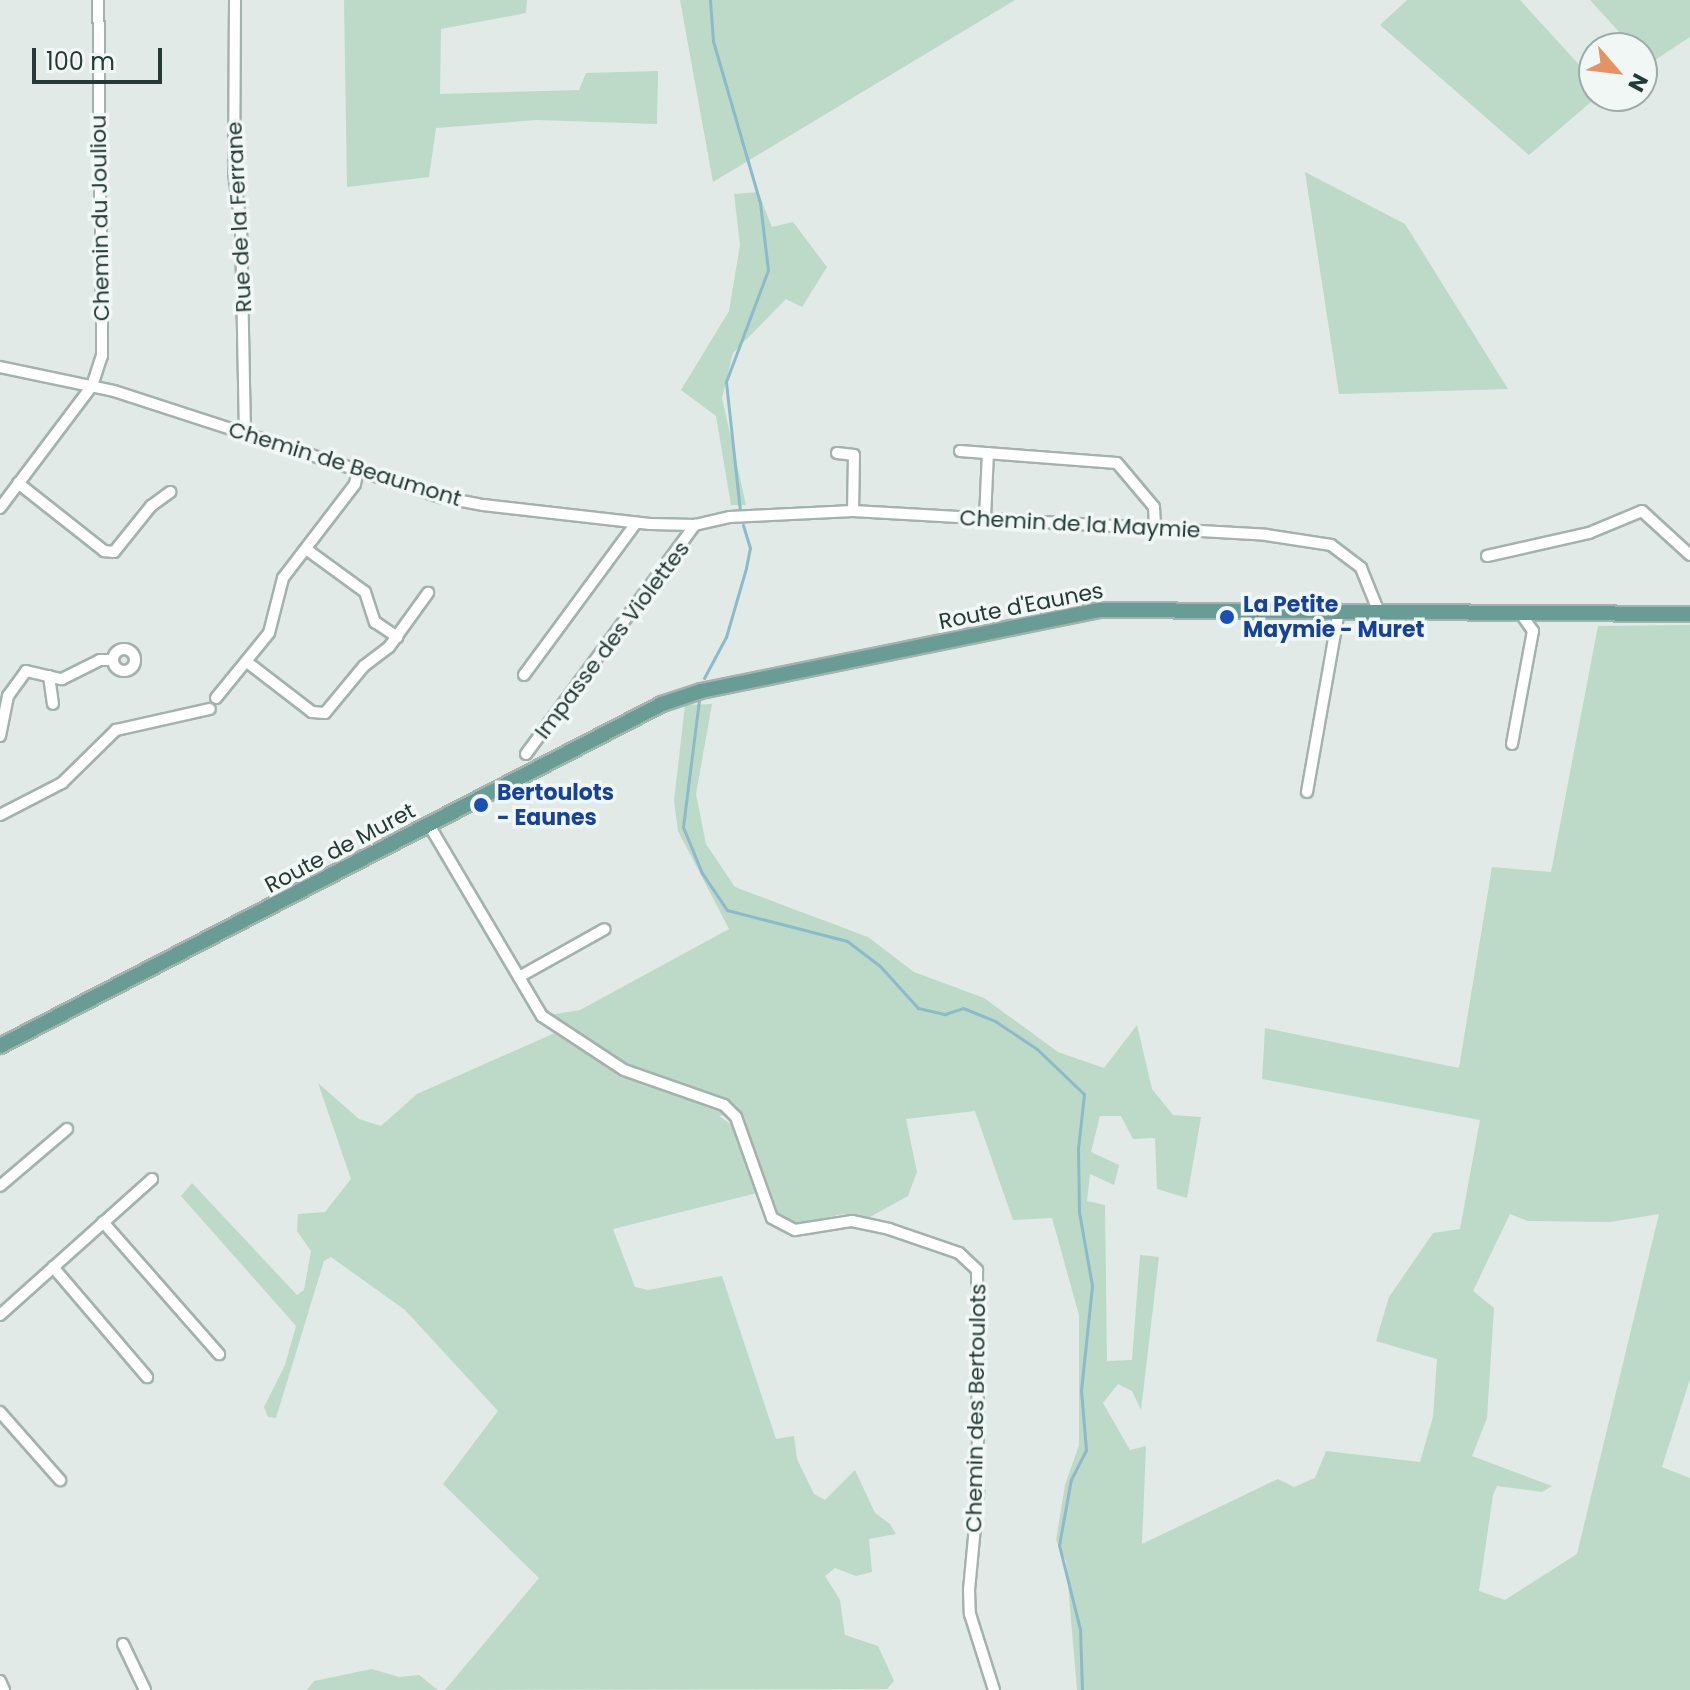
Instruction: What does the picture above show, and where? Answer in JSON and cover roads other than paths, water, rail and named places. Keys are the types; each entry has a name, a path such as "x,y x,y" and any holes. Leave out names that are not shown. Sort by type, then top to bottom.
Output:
{"main road":[{"name":"Route d'Eaunes","path":"701,691 1100,610 1690,614"},
{"name":"Route de Muret","path":"0,1046 662,704 701,691"}],"street":[{"name":"Chemin du Jouliou","path":"92,386 102,356 98,0"},
{"name":"Rue de la Ferrane","path":"235,0 234,173 241,226 245,434"},
{"name":"Chemin de Beaumont","path":"0,367 92,386 441,497 636,523 695,525 745,516"},
{"path":"0,508 92,386"},
{"path":"960,451 1112,461 1121,466 1154,507 1155,528"},
{"path":"837,453 854,455 853,511"},
{"path":"985,518 988,453"},
{"path":"216,698 275,624 280,583 355,484 358,470"},
{"path":"18,483 104,551 114,552 151,506 170,492"},
{"name":"Chemin de la Maymie","path":"745,516 853,511 1155,528 1331,545 1361,568 1378,610"},
{"path":"1487,556 1589,533 1628,513 1642,511 1655,519 1690,555"},
{"path":"524,675 636,523"},
{"name":"Impasse des Violettes","path":"526,754 695,525"},
{"path":"306,549 365,592 374,619 397,637"},
{"path":"247,662 319,714 331,709 364,666 397,637 428,593"},
{"path":"1307,792 1339,610"},
{"path":"1512,744 1533,631 1521,614"},
{"path":"0,736 8,696 26,671 66,678 100,660 113,660"},
{"path":"49,676 53,704"},
{"path":"0,815 62,783 116,730 210,709"},
{"name":"Chemin des Bertoulots","path":"429,825 542,1016 605,1061 724,1105 736,1117 772,1218 795,1230 852,1221 876,1226 959,1253 977,1270 978,1495 970,1602 994,1690"},
{"path":"519,977 605,929"},
{"path":"0,1186 67,1129"},
{"path":"0,1315 152,1179"},
{"path":"103,1222 219,1354"},
{"path":"53,1267 147,1377"},
{"path":"0,1412 60,1480"},
{"path":"123,1644 145,1690"},
{"path":"0,1681 4,1690"}],"waterway":[{"path":"710,0 713,41 760,203 768,270 726,382 740,511"},
{"path":"704,678 726,637 746,568 750,548 743,525"},
{"path":"699,700 683,827 702,873 727,910 847,941 880,966 918,1008 945,1014 963,1008 995,1021 1037,1049 1084,1094 1078,1148 1079,1212 1092,1286 1081,1390 1086,1450 1071,1479 1059,1545 1080,1629 1082,1690"}],"place":[{"name":"La Petite Maymie - Muret","path":"1227,617"},
{"name":"Bertoulots - Eaunes","path":"481,805"}]}
